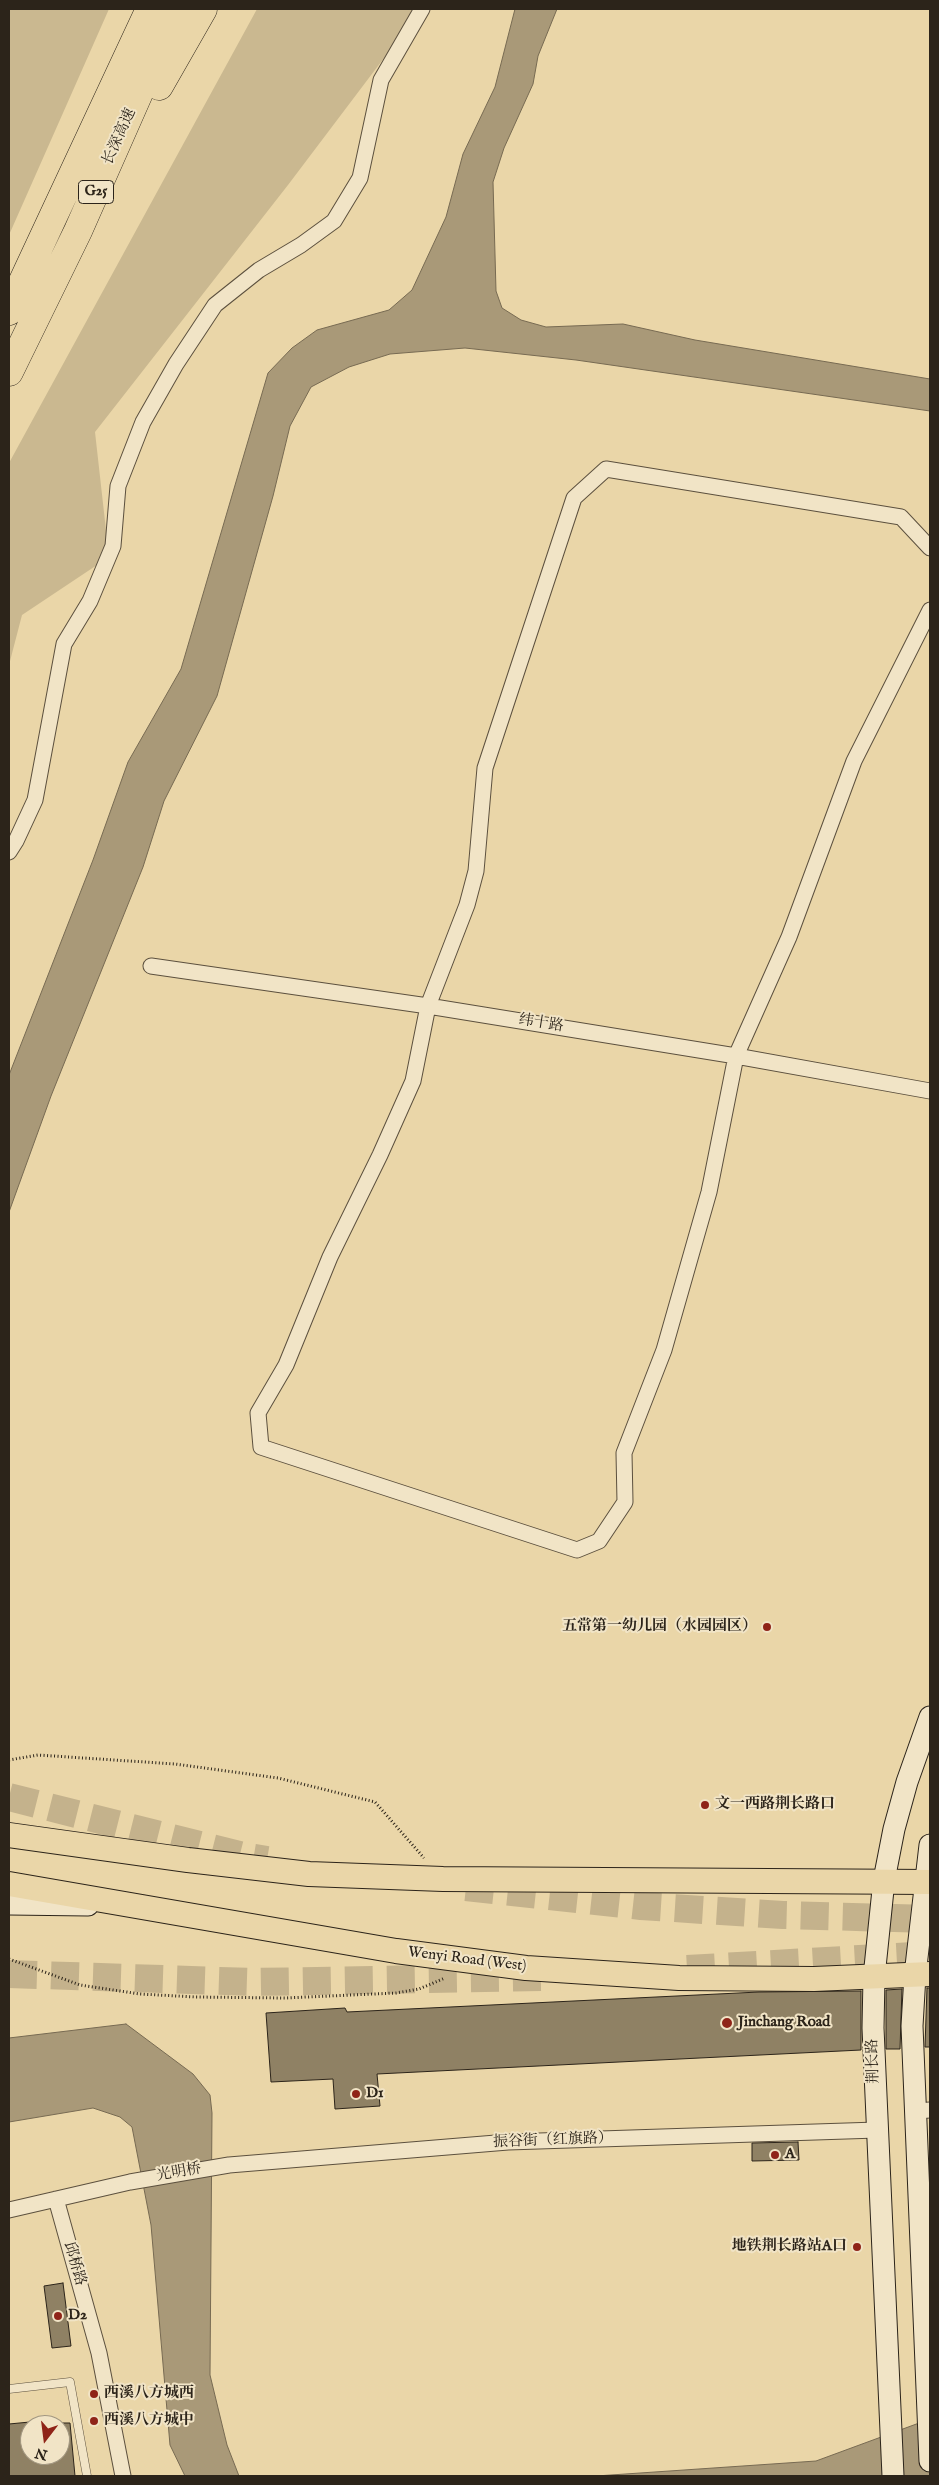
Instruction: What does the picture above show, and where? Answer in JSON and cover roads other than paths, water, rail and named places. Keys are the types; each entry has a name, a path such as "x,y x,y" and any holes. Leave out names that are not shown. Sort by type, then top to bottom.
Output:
{"highway":[{"name":"长深高速","path":"9,312 150,9"},
{"name":"长深高速","path":"9,372 78,231 176,9"},
{"path":"78,231 203,9"}],"main road":[{"name":"荆长路","path":"893,2476 873,2028 874,1977 884,1880 894,1829 907,1782 930,1717"},
{"path":"9,1835 188,1860 309,1874 443,1879 884,1880 927,1882"},
{"path":"930,1845 922,1974 912,2026 923,2111 930,2461"},
{"name":"Wenyi Road (West)","path":"9,1884 396,1951 526,1968 679,1978 874,1977 922,1974"},
{"path":"9,1904 124,1905"}],"street":[{"path":"9,852 35,800 64,644 90,601 113,546 118,486 143,422 176,364 215,305 259,270 301,245 334,221 360,178 381,80 422,9"},
{"path":"930,548 901,516 606,469 574,498 485,768 476,871 467,904 428,1006 413,1081 380,1155 330,1257 286,1365 258,1413 261,1447 577,1550 600,1541 626,1502 624,1453 669,1331 709,1192 736,1056 789,937 854,761 930,610"},
{"name":"纬十路","path":"151,966 428,1006 736,1056 930,1091"},
{"name":"振谷街（红旗路）","path":"229,2165 508,2142 877,2130"},
{"name":"光明桥","path":"56,2199 130,2182 229,2165"},
{"path":"9,2210 56,2199"},
{"name":"邱桥路","path":"56,2199 100,2353 123,2476"}],"lane":[{"path":"9,2389 70,2382 87,2476"}],"tunnel":[{"path":"9,1797 243,1856 267,1860"},
{"path":"466,1887 641,1906 783,1915 930,1919"},
{"path":"687,1969 930,1955"},
{"path":"9,1974 253,1982 545,1977"}],"place":[{"name":"五常第一幼儿园（水园园区）","path":"767,1627"},
{"name":"文一西路荆长路口","path":"705,1805"},
{"name":"Jinchang Road","path":"727,2023"},
{"name":"D1","path":"356,2094"},
{"name":"A","path":"775,2155"},
{"name":"地铁荆长路站A口","path":"857,2247"},
{"name":"D2","path":"58,2316"},
{"name":"西溪八方城西","path":"94,2394"},
{"name":"西溪八方城中","path":"94,2421"}]}
